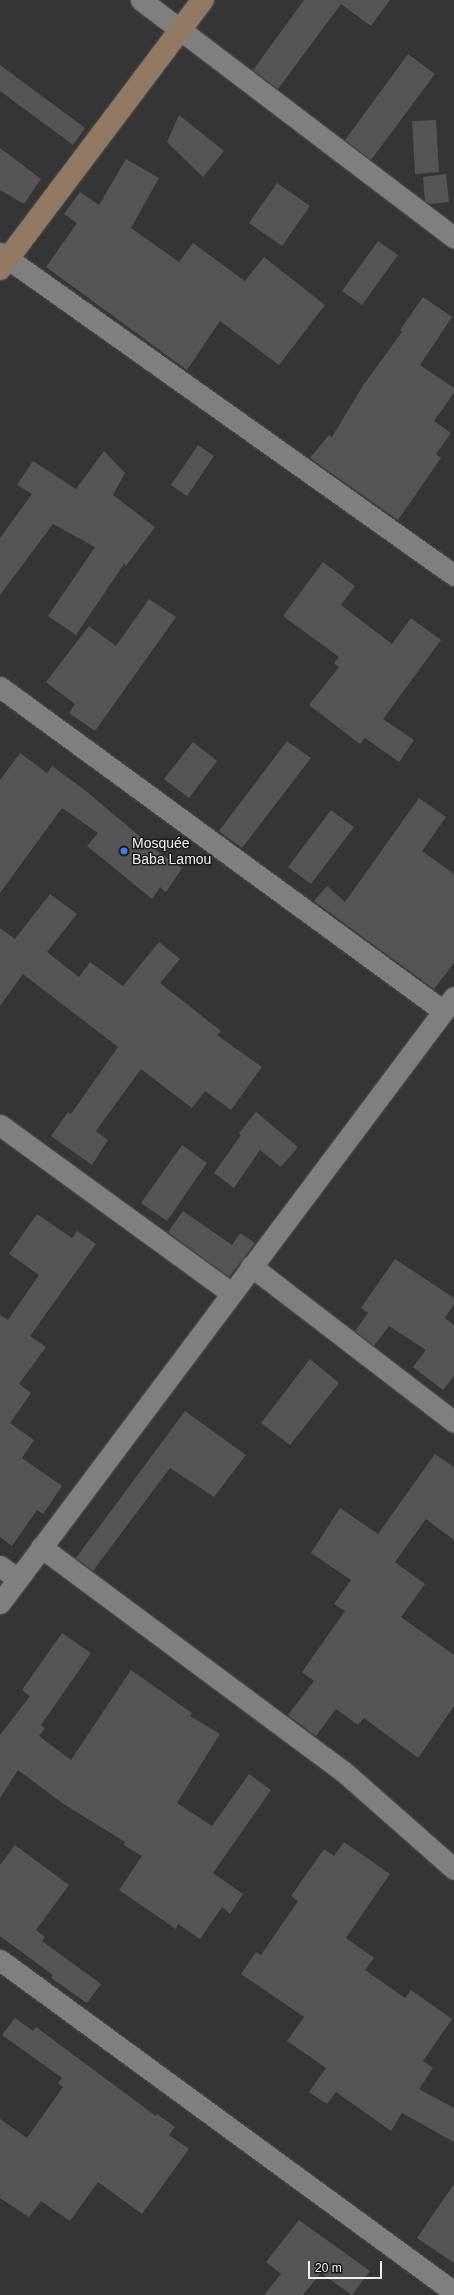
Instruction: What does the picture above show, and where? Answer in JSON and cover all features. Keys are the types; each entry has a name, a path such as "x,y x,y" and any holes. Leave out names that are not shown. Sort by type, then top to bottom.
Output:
{"street":[{"path":"141,0 454,238"},
{"path":"203,0 3,260 454,575"},
{"path":"0,686 448,1004 0,1603"},
{"path":"0,1125 231,1293"},
{"path":"251,1266 454,1422"},
{"path":"41,1547 343,1771 454,1869"},
{"path":"0,1566 18,1579"},
{"path":"0,1960 454,2292"}],"building":[{"path":"304,0 390,0 371,26 341,4 278,89 253,70"},
{"path":"408,54 435,74 371,160 345,140"},
{"path":"0,65 85,128 73,145 0,91"},
{"path":"179,115 224,151 203,177 167,142"},
{"path":"436,120 439,172 415,174 412,121"},
{"path":"0,148 41,179 24,204 0,190"},
{"path":"126,159 159,178 131,228 179,262 193,243 245,281 264,257 325,305 279,365 220,321 187,370 46,267 77,223 64,214 80,192 99,205"},
{"path":"446,174 449,202 429,204 425,201 423,177"},
{"path":"277,183 310,206 282,246 249,223"},
{"path":"378,241 398,255 362,305 342,291"},
{"path":"423,297 452,317 420,365 454,388 454,393 434,421 451,433 436,454 441,458 398,520 310,458 329,435 332,437 364,384 402,332 400,330"},
{"path":"198,445 214,456 187,496 171,485"},
{"path":"104,451 125,473 113,495 155,527 126,566 124,564 76,635 48,616 95,547 53,524 0,595 0,538 32,494 17,485 33,461 76,489"},
{"path":"323,562 355,586 341,605 392,644 411,618 441,640 383,719 414,740 399,762 365,738 360,744 309,705 339,667 334,663 339,657 283,616"},
{"path":"149,599 176,617 95,731 69,713 75,704 46,682 89,626 116,646"},
{"path":"287,741 311,758 242,848 219,831"},
{"path":"193,742 217,761 189,798 164,779"},
{"path":"20,753 47,773 52,766 86,791 157,851 182,868 166,892 160,887 152,899 87,846 98,833 62,808 0,893 0,780"},
{"path":"419,798 446,817 422,851 454,874 454,963 434,989 314,901 327,886 345,902"},
{"path":"331,810 354,827 311,884 288,867"},
{"path":"50,894 77,914 47,952 79,977 90,962 123,986 159,942 180,959 160,983 221,1031 217,1035 262,1067 231,1110 205,1091 192,1108 141,1069 96,1131 108,1140 92,1165 51,1136 68,1112 71,1114 118,1047 23,974 0,1006 0,928 15,939"},
{"path":"256,1112 298,1147 281,1167 260,1150 234,1188 214,1173 241,1135 239,1133"},
{"path":"182,1145 207,1163 167,1221 141,1203"},
{"path":"183,1211 232,1245 240,1233 255,1243 229,1277 168,1232"},
{"path":"37,1214 72,1238 77,1231 96,1244 30,1336 46,1347 19,1384 31,1393 10,1423 34,1440 22,1458 62,1486 43,1514 37,1510 12,1546 0,1537 0,1315 8,1320 39,1275 9,1254"},
{"path":"395,1259 454,1298 454,1304 445,1318 454,1325 454,1376 443,1390 413,1367 426,1350 389,1326 374,1346 355,1331 368,1313 361,1308"},
{"path":"310,1359 339,1383 290,1445 261,1423"},
{"path":"185,1411 246,1455 214,1497 170,1468 93,1571 76,1558"},
{"path":"435,1454 454,1467 454,1540 426,1519 395,1562 425,1584 401,1617 454,1655 454,1706 418,1758 364,1718 358,1725 336,1709 316,1736 288,1715 314,1681 302,1672 345,1611 334,1604 351,1580 311,1553 340,1508 378,1534"},
{"path":"62,1633 91,1653 41,1725 45,1728 39,1736 71,1760 131,1670 192,1713 190,1716 220,1734 177,1803 212,1826 249,1774 271,1790 213,1873 243,1894 230,1914 222,1907 200,1939 178,1924 176,1929 119,1890 142,1856 124,1845 125,1842 62,1803 18,1770 0,1798 0,1735 30,1696 22,1690"},
{"path":"344,1842 390,1874 346,1938 374,1958 365,1970 405,1998 411,1990 452,2019 423,2061 433,2068 419,2089 454,2108 454,2142 402,2113 391,2131 336,2092 327,2104 309,2092 326,2068 287,2041 304,2017 241,1974 256,1952 261,1955 298,1901 291,1896 324,1849 334,1856"},
{"path":"15,1845 69,1885 36,1930 45,1937 42,1941 101,1984 87,2003 51,1978 53,1975 0,1936 0,1865"},
{"path":"15,2018 33,2031 36,2027 156,2116 157,2114 175,2127 169,2135 189,2149 142,2214 98,2182 70,2221 41,2201 29,2217 0,2198 0,2119 27,2138 63,2087 58,2083 62,2078 2,2035"},
{"path":"454,2184 454,2263 417,2238"},
{"path":"299,2220 370,2271 352,2295 321,2273 303,2295 264,2295 281,2274 266,2262"}],"place":[{"name":"Mosquée Baba Lamou","path":"124,851"}]}
